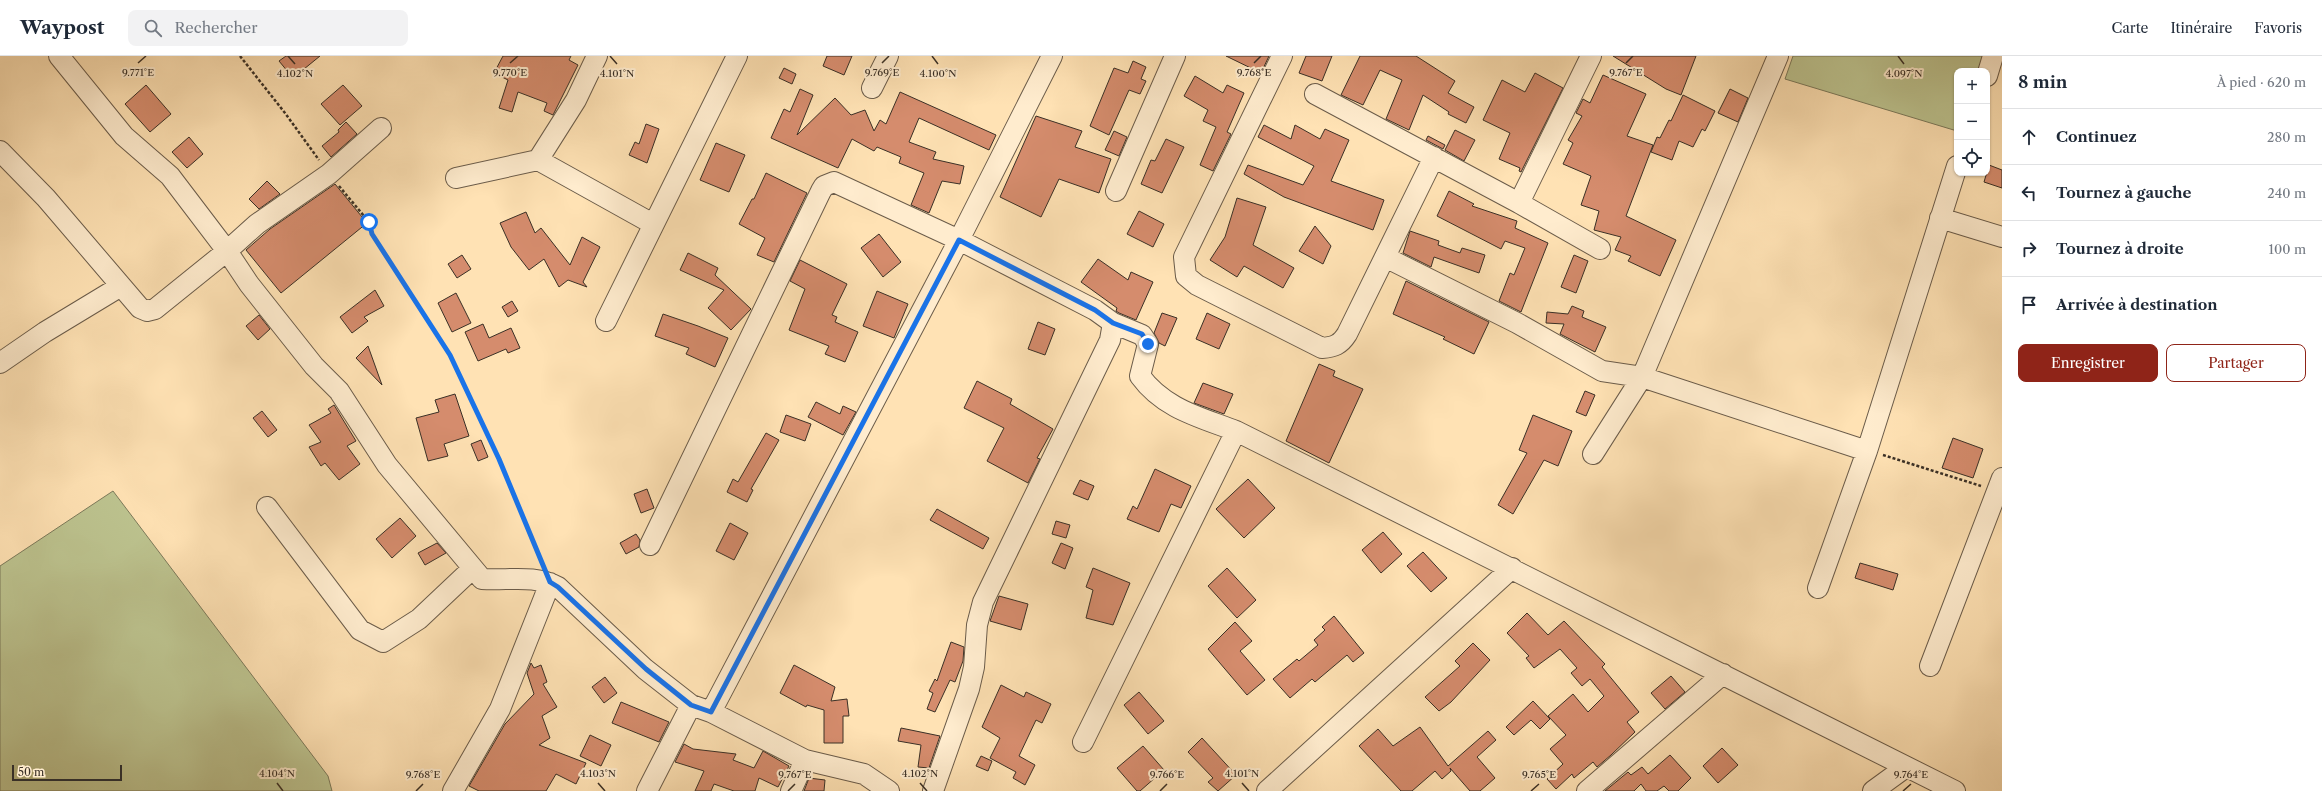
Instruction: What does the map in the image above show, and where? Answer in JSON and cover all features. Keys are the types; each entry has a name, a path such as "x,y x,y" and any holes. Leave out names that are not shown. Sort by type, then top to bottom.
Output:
{"street":[{"path":"59,56 124,136 170,176 227,251 249,284 314,366 338,391 387,465 472,569 482,579 530,578 550,582 558,587 646,669 691,705 711,712 805,760 864,774 889,791"},
{"path":"538,160 576,100 597,56"},
{"path":"606,321 737,56"},
{"path":"872,88 888,56"},
{"path":"711,712 959,240 1052,56"},
{"path":"1116,191 1175,56"},
{"path":"1282,56 1184,257 1186,276 1197,285 1322,348 1334,346 1342,342 1434,157"},
{"path":"1519,203 1591,56"},
{"path":"1593,454 1642,376 1778,56"},
{"path":"1990,68 1994,56"},
{"path":"1316,94 1519,203 1600,249"},
{"path":"0,151 46,198 140,308 147,310 155,309 227,251 257,224 329,174 381,128"},
{"path":"456,178 538,160 653,224"},
{"path":"1818,588 1867,451 1954,175"},
{"path":"650,545 824,186 834,182 959,240 1095,310 1113,323 1142,334 1148,344 1140,376 1148,387 1171,406 1236,431 1955,791"},
{"path":"1940,218 2002,237"},
{"path":"1385,257 1517,323 1602,371 1642,376 1867,451"},
{"path":"0,364 45,332 121,286"},
{"path":"933,791 969,689 974,667 977,625 983,602 1110,340 1113,323"},
{"path":"1083,742 1236,431"},
{"path":"1930,666 2000,488"},
{"path":"267,507 360,630 383,642 419,619 472,569"},
{"path":"1267,791 1512,568"},
{"path":"453,791 500,709 550,582"},
{"path":"1587,791 1723,674"},
{"path":"647,791 691,705"},
{"path":"791,791 805,760"},
{"path":"1873,791 1906,767"}],"path":[{"path":"240,56 285,113 329,174 369,222 372,234 450,355 499,459 550,582"},
{"path":"1867,451 2000,488"}],"green space":[{"path":"1793,56 1986,56 1982,68 1954,68 1954,130 1785,79"},
{"path":"113,491 328,776 332,791 0,791 0,566"}],"building":[{"path":"286,56 320,56 293,78 279,61"},
{"path":"503,56 571,56 569,60 578,65 553,115 544,111 547,103 518,92 512,112 499,108 508,80 494,73"},
{"path":"827,56 852,56 844,75 823,66"},
{"path":"1226,56 1269,56 1261,73"},
{"path":"1306,56 1332,56 1322,81 1299,73"},
{"path":"1360,56 1416,56 1455,81 1448,93 1474,107 1466,123 1448,114 1449,112 1423,95 1409,130 1386,119 1402,80 1380,70 1363,105 1341,95"},
{"path":"1613,56 1696,56 1681,95 1666,89"},
{"path":"1133,61 1146,67 1141,79 1146,81 1140,94 1129,90 1109,135 1090,126 1114,68 1128,73"},
{"path":"784,68 796,74 792,84 779,78"},
{"path":"1535,73 1563,88 1521,172 1519,171 1520,168 1499,159 1510,133 1483,120 1502,80 1525,92"},
{"path":"1603,75 1646,94 1627,136 1653,145 1626,216 1676,240 1660,276 1628,261 1631,256 1615,250 1621,237 1594,230 1599,211 1581,205 1591,176 1563,164 1573,143 1568,140 1582,116 1576,113 1583,99 1590,103"},
{"path":"1195,76 1223,93 1227,85 1244,93 1227,132 1231,134 1213,171 1200,165 1216,127 1203,121 1208,110 1184,96"},
{"path":"146,85 171,114 150,132 125,104"},
{"path":"343,85 362,106 340,125 321,104"},
{"path":"800,89 813,95 797,135 835,98 851,115 865,110 874,131 880,120 886,124 900,92 996,135 989,150 919,118 909,142 936,152 933,159 964,166 960,184 942,181 929,213 911,205 924,173 899,163 901,157 877,147 874,151 852,139 838,168 771,138 784,109 790,112"},
{"path":"1730,89 1748,98 1738,122 1718,113"},
{"path":"1683,95 1715,111 1705,131 1702,129 1693,147 1679,141 1672,160 1651,152 1657,137 1660,138 1669,120 1671,121"},
{"path":"1036,116 1082,131 1075,147 1111,159 1099,193 1059,179 1041,217 1000,197"},
{"path":"346,122 357,134 331,157 322,146 339,132 338,130"},
{"path":"646,124 659,129 647,163 629,155 635,142 639,144"},
{"path":"1264,125 1291,139 1295,125 1320,139 1325,129 1349,140 1331,181 1384,200 1373,230 1284,197 1244,174 1248,165 1303,185 1314,166 1258,137"},
{"path":"1455,130 1475,140 1464,161 1445,150"},
{"path":"1114,131 1127,137 1119,156 1105,150"},
{"path":"1428,136 1445,145 1443,149 1426,140"},
{"path":"189,137 203,154 187,168 172,152"},
{"path":"1166,139 1184,147 1162,193 1141,184 1151,160 1155,161"},
{"path":"716,143 745,155 729,192 700,180"},
{"path":"1990,165 2002,170 2002,188 1984,182 1986,176 1990,176"},
{"path":"766,173 807,193 774,262 757,255 765,238 739,224 752,199 754,199"},
{"path":"267,181 280,194 259,209 249,199"},
{"path":"335,184 367,223 281,293 246,250 270,229"},
{"path":"1449,191 1474,204 1472,206 1517,221 1515,228 1548,243 1521,312 1499,301 1510,273 1514,275 1525,248 1505,241 1501,249 1437,216"},
{"path":"1237,198 1266,207 1253,245 1294,268 1283,288 1244,266 1237,277 1210,260 1225,237"},
{"path":"1139,211 1164,224 1153,247 1127,234"},
{"path":"526,212 535,233 541,228 570,265 582,237 600,247 583,282 587,287 568,280 559,287 544,259 529,270 511,247 500,223"},
{"path":"1315,226 1331,246 1323,264 1299,251"},
{"path":"1410,231 1439,241 1438,245 1460,253 1462,248 1485,255 1479,273 1434,257 1431,267 1403,253"},
{"path":"879,234 901,262 883,277 861,248"},
{"path":"688,253 718,268 715,275 751,309 731,330 708,308 724,290 680,270"},
{"path":"462,255 471,269 457,278 448,264"},
{"path":"1574,255 1588,261 1576,293 1561,287"},
{"path":"1098,259 1128,280 1131,272 1153,282 1136,320 1116,311 1117,308 1081,282"},
{"path":"800,260 847,284 832,315 837,317 835,322 858,332 845,362 825,354 829,346 789,330 805,289 790,281"},
{"path":"1406,281 1489,322 1474,354 1443,339 1445,337 1393,314"},
{"path":"375,290 384,306 364,317 368,321 352,333 340,317"},
{"path":"877,291 908,304 894,338 863,326"},
{"path":"456,293 471,323 452,332 438,303"},
{"path":"512,301 518,311 508,317 502,307"},
{"path":"1572,306 1584,311 1582,317 1606,327 1595,352 1560,334 1564,324 1546,323 1547,312 1568,314"},
{"path":"1162,313 1177,318 1165,346 1159,343 1154,333"},
{"path":"1207,313 1230,324 1219,349 1196,339"},
{"path":"663,314 728,338 715,367 686,354 689,348 655,336"},
{"path":"259,315 270,329 258,340 246,326"},
{"path":"1038,322 1055,329 1045,355 1028,349"},
{"path":"483,324 489,338 511,328 520,348 508,353 506,349 478,361 465,332"},
{"path":"368,346 382,385 356,358"},
{"path":"1319,364 1335,371 1333,376 1363,389 1329,463 1286,441"},
{"path":"977,381 1012,399 1010,404 1053,429 1037,458 1040,459 1028,483 987,461 1004,428 964,408"},
{"path":"1203,383 1233,394 1224,414 1194,403"},
{"path":"1585,391 1595,395 1586,416 1576,412"},
{"path":"455,394 469,436 444,444 448,456 428,461 416,418 439,412 435,400"},
{"path":"816,402 840,414 843,406 856,412 843,435 808,417"},
{"path":"334,405 356,441 347,446 360,464 339,480 325,463 321,466 309,447 321,442 309,425 331,413 328,409"},
{"path":"262,411 277,430 268,437 253,418"},
{"path":"786,415 811,424 805,441 780,432"},
{"path":"1533,415 1572,431 1558,466 1544,460 1513,514 1498,505 1527,453 1519,450"},
{"path":"766,433 779,440 751,489 753,490 747,502 727,492 733,479 738,482"},
{"path":"1953,438 1983,449 1973,478 1942,468"},
{"path":"481,440 488,457 478,461 471,444"},
{"path":"1155,469 1191,486 1181,508 1171,504 1159,532 1127,519 1133,506 1137,509"},
{"path":"1248,479 1275,508 1244,538 1216,509"},
{"path":"1080,480 1094,486 1088,500 1073,494"},
{"path":"647,489 654,508 641,513 634,494"},
{"path":"937,509 989,538 983,549 930,520"},
{"path":"400,518 416,536 392,558 376,539"},
{"path":"1056,521 1070,525 1066,538 1052,534"},
{"path":"730,523 748,533 734,560 716,551"},
{"path":"1383,532 1402,554 1381,573 1362,550"},
{"path":"636,534 640,540 639,547 626,554 620,543"},
{"path":"437,543 446,553 425,565 418,553"},
{"path":"1061,543 1073,548 1065,569 1052,563"},
{"path":"1423,552 1447,578 1431,592 1407,566"},
{"path":"1860,563 1898,574 1893,590 1855,578"},
{"path":"1093,568 1130,583 1113,625 1086,618 1093,590 1086,587"},
{"path":"1227,568 1256,600 1237,618 1208,586"},
{"path":"999,596 1028,604 1021,630 990,621"},
{"path":"1527,613 1548,635 1564,621 1605,664 1602,667 1639,712 1627,722 1635,732 1611,755 1597,767 1593,762 1574,778 1572,774 1556,789 1547,779 1563,764 1550,749 1566,735 1548,716 1573,694 1588,712 1604,696 1590,679 1582,686 1571,673 1577,668 1560,649 1534,668 1526,658 1529,656 1507,633"},
{"path":"1334,616 1364,653 1353,662 1347,655 1315,682 1312,679 1290,698 1273,679 1297,659 1299,661 1318,645 1314,640 1325,630 1322,627"},
{"path":"1235,622 1252,641 1240,651 1265,680 1247,695 1208,649"},
{"path":"951,642 964,647 963,661 955,682 950,680 935,712 927,709 933,693 929,691 935,679 937,681"},
{"path":"1473,643 1490,660 1451,702 1439,711 1425,697 1460,666 1455,661"},
{"path":"531,663 534,668 541,665 547,682 543,684 557,707 542,716 550,738 539,745 586,763 576,784 556,774 546,791 479,791 469,786 505,724 534,694 527,673"},
{"path":"794,665 835,687 831,701 847,699 849,716 843,716 843,743 824,743 824,710 807,705 806,707 780,693"},
{"path":"1671,676 1685,692 1665,709 1651,693"},
{"path":"605,677 617,693 604,703 592,687"},
{"path":"1001,685 1024,697 1026,692 1051,704 1042,723 1036,720 1019,756 1035,765 1025,785 1013,778 1016,772 990,758 1000,738 982,727"},
{"path":"1139,692 1164,721 1148,734 1124,705"},
{"path":"1533,701 1550,719 1540,729 1531,720 1514,735 1506,727"},
{"path":"621,702 669,722 659,742 612,723"},
{"path":"1420,727 1448,766 1488,731 1496,740 1477,757 1495,778 1480,791 1470,791 1450,768 1451,771 1442,779 1435,771 1412,791 1401,791 1359,746 1378,729 1393,746"},
{"path":"901,728 940,736 929,768 918,767 921,745 898,741"},
{"path":"590,735 611,745 601,766 580,756"},
{"path":"1202,738 1236,775 1218,791 1208,782 1213,778 1188,752"},
{"path":"684,744 693,749 736,754 733,760 754,768 763,751 789,766 778,787 759,778 755,791 734,791 714,784 711,791 695,791 704,771 675,762"},
{"path":"1143,746 1164,770 1140,791 1137,791 1117,768"},
{"path":"1722,748 1738,765 1718,783 1703,766"},
{"path":"1670,755 1691,778 1678,791 1669,791 1664,786 1657,791 1646,791 1641,784 1634,791 1605,791 1628,772 1631,775 1642,767 1648,774"},
{"path":"981,756 992,761 988,771 976,766"},
{"path":"809,778 825,780 824,791 804,791"}],"route":[{"path":"369,222 372,234 429,320 450,355 499,459 510,490 550,582 558,587 646,669 691,705 711,712 959,240 1095,310 1113,323 1142,334 1148,344"}]}
